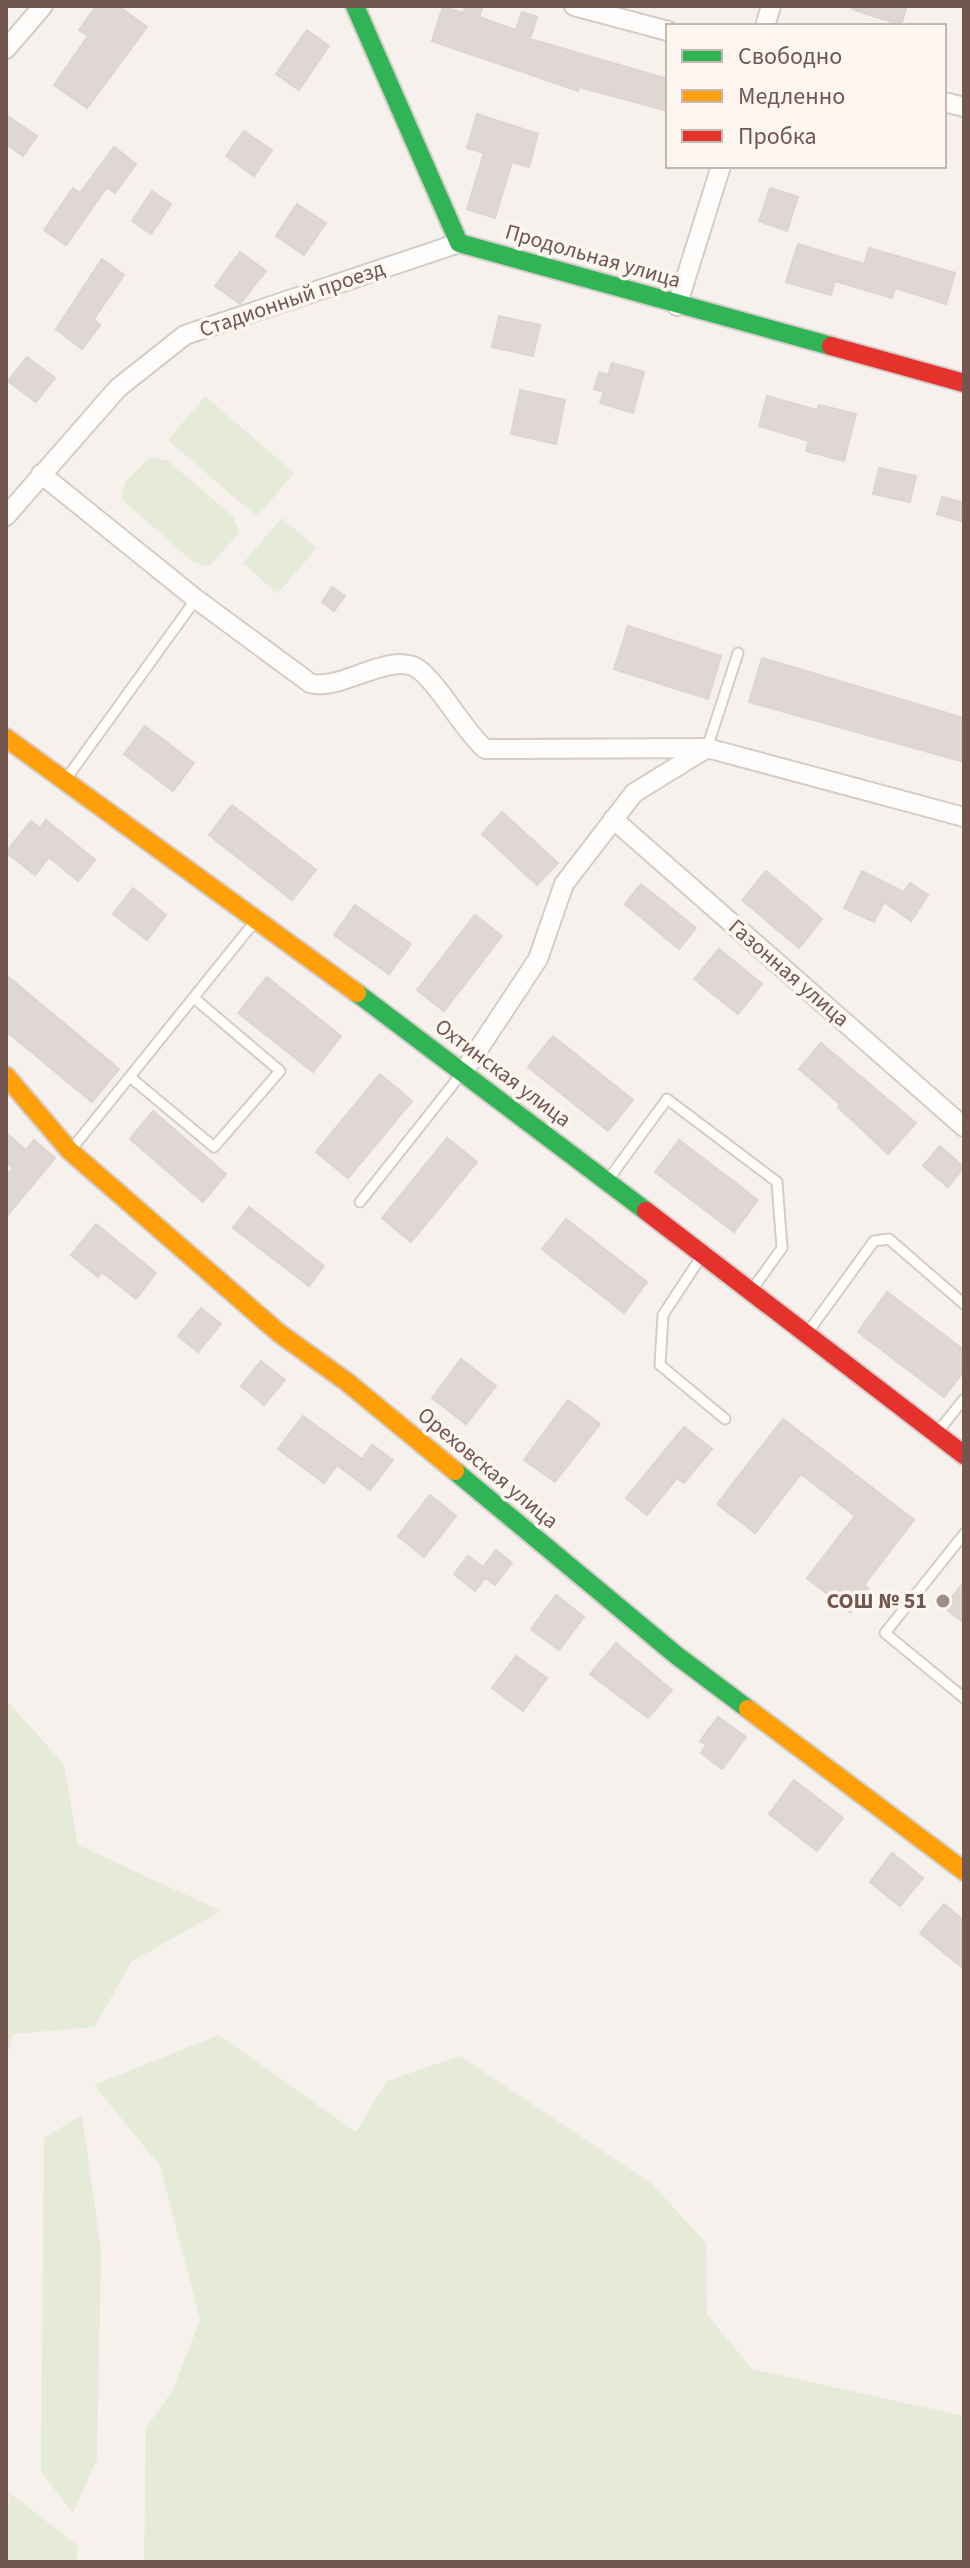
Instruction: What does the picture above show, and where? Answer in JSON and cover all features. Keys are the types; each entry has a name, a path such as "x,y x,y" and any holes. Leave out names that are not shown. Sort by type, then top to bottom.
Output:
{"street":[{"path":"6,49 43,6"},
{"path":"355,6 459,243"},
{"path":"574,6 666,30"},
{"path":"677,306 720,168"},
{"name":"Продольная улица","path":"459,243 677,306 964,383"},
{"name":"Стадионный проезд","path":"6,516 118,388 185,335 459,243"},
{"path":"41,474 196,599 310,683 321,687 383,667 404,664 421,670 485,749 707,748 964,817"},
{"name":"Охтинская улица","path":"7,741 66,779 464,1071 701,1257 964,1455"},
{"path":"464,1071 538,959 564,884 634,793 707,748"},
{"name":"Газонная улица","path":"613,819 964,1127"},
{"name":"Ореховская улица","path":"6,1076 70,1151 279,1333 347,1382 676,1655 964,1871"}],"lane":[{"path":"66,779 196,599"},
{"path":"707,748 738,653"},
{"path":"70,1151 256,920"},
{"path":"130,1077 214,1147 280,1071 194,998"},
{"path":"360,1202 464,1071"},
{"path":"606,1183 667,1099 777,1182 782,1248 749,1293"},
{"path":"806,1336 874,1241 881,1237 889,1239 964,1304"},
{"path":"701,1257 663,1315 660,1365 725,1419"},
{"path":"936,1434 964,1399"},
{"path":"964,1534 885,1633 964,1698"}],"green space":[{"path":"205,396 294,473 257,517 168,440"},
{"path":"150,457 167,460 233,516 239,533 210,566 194,563 121,499 125,482"},
{"path":"282,518 317,548 277,594 243,563"},
{"path":"6,1700 64,1764 78,1845 221,1911 131,1962 95,2027 13,2034 6,2060"},
{"path":"219,2035 356,2132 387,2081 460,2056 651,2183 706,2243 707,2314 752,2369 964,2416 964,2562 144,2562 146,2428 172,2391 200,2320 160,2166 94,2085"},
{"path":"82,2115 101,2250 97,2459 73,2513 41,2472 44,2138"},
{"path":"9,2492 78,2546 76,2562 6,2562"}],"building":[{"path":"96,6 118,6 147,27 87,108 54,85 88,36 79,30"},
{"path":"443,6 463,13 466,6 483,6 479,17 516,30 522,12 537,17 530,39 666,78 666,110 579,87 578,91 432,41"},
{"path":"853,6 907,6 901,24 852,9"},
{"path":"307,30 329,46 299,90 276,74"},
{"path":"477,114 538,134 529,167 512,162 495,218 467,209 484,153 467,148"},
{"path":"6,115 37,136 23,156 6,144"},
{"path":"244,131 272,150 254,176 226,156"},
{"path":"114,147 136,164 115,193 107,187 66,245 44,230 73,188 80,193"},
{"path":"770,188 798,197 787,231 759,221"},
{"path":"152,191 171,204 151,234 132,221"},
{"path":"297,204 326,223 304,255 276,236"},
{"path":"798,244 864,264 869,248 955,273 946,304 895,288 892,298 835,281 831,295 786,282"},
{"path":"240,252 266,271 240,304 215,286"},
{"path":"102,259 124,275 94,319 100,325 82,349 56,329"},
{"path":"499,316 540,325 533,356 492,347"},
{"path":"27,357 55,378 36,402 8,381"},
{"path":"612,363 644,372 633,413 600,403 604,392 594,389 599,372 608,375"},
{"path":"520,390 565,400 556,444 511,434"},
{"path":"767,396 817,410 819,405 856,414 844,461 806,451 809,441 759,426"},
{"path":"879,468 916,476 910,502 873,494"},
{"path":"942,497 964,503 964,522 937,514"},
{"path":"332,587 345,596 334,611 322,602"},
{"path":"628,626 721,656 708,699 614,669"},
{"path":"762,658 964,718 964,762 749,702"},
{"path":"145,726 194,763 173,791 124,754"},
{"path":"232,805 316,870 292,900 209,835"},
{"path":"502,812 558,863 537,885 482,834"},
{"path":"46,820 95,860 78,881 49,857 35,875 6,852 31,821 40,828"},
{"path":"766,871 822,919 799,948 742,900"},
{"path":"862,871 904,892 910,883 928,895 911,921 884,902 874,922 844,908"},
{"path":"641,884 696,928 679,949 625,904"},
{"path":"133,888 166,915 147,940 113,914"},
{"path":"355,905 411,944 389,974 334,935"},
{"path":"475,915 502,936 444,1011 417,990"},
{"path":"719,949 762,984 738,1014 694,979"},
{"path":"6,975 119,1069 92,1102 6,1031"},
{"path":"267,977 341,1036 313,1072 238,1013"},
{"path":"553,1036 633,1100 608,1131 528,1067"},
{"path":"821,1043 916,1123 888,1154 838,1107 840,1104 799,1069"},
{"path":"380,1074 412,1101 348,1178 316,1152"},
{"path":"153,1111 226,1174 203,1202 130,1139"},
{"path":"6,1133 26,1150 34,1140 55,1158 6,1217 6,1176 13,1168 6,1162"},
{"path":"447,1138 477,1162 411,1242 382,1218"},
{"path":"679,1140 758,1200 734,1232 655,1172"},
{"path":"940,1146 964,1167 948,1187 923,1166"},
{"path":"249,1207 324,1266 309,1286 233,1228"},
{"path":"566,1219 647,1282 624,1313 542,1249"},
{"path":"96,1224 156,1273 136,1299 102,1272 98,1277 71,1255"},
{"path":"887,1292 964,1350 964,1371 944,1397 858,1332"},
{"path":"201,1308 221,1324 198,1352 178,1336"},
{"path":"461,1359 496,1386 466,1424 432,1398"},
{"path":"261,1361 285,1380 264,1405 241,1386"},
{"path":"568,1400 600,1424 555,1482 524,1460"},
{"path":"303,1416 362,1459 372,1445 393,1460 370,1490 337,1465 324,1483 278,1449"},
{"path":"783,1419 914,1520 864,1585 868,1588 850,1612 807,1578 855,1516 801,1474 755,1533 717,1504"},
{"path":"684,1427 712,1449 684,1483 677,1478 647,1515 626,1498"},
{"path":"430,1495 456,1516 424,1557 398,1536"},
{"path":"496,1550 512,1563 495,1585 485,1578 475,1591 454,1574 468,1556 483,1567"},
{"path":"964,1582 964,1623 944,1607"},
{"path":"556,1595 584,1617 559,1650 531,1629"},
{"path":"616,1643 672,1690 648,1718 590,1674"},
{"path":"516,1656 547,1678 523,1711 492,1688"},
{"path":"718,1717 746,1737 722,1769 701,1753 706,1745 700,1741"},
{"path":"794,1780 843,1818 817,1851 769,1814"},
{"path":"892,1853 923,1878 900,1906 870,1882"},
{"path":"944,1904 964,1921 964,1969 920,1933"}],"traffic: fast":[{"path":"355,6 459,243 831,346"},
{"path":"357,993 646,1211"},
{"path":"455,1471 676,1655 748,1709"}],"traffic: slow":[{"path":"6,738 357,993"},
{"path":"6,1076 70,1151 279,1333 347,1382 455,1471"},
{"path":"748,1709 964,1871"}],"traffic: jam":[{"path":"831,346 964,383"},
{"path":"646,1211 964,1455"}],"place":[{"name":"СОШ № 51","path":"943,1601"}]}
